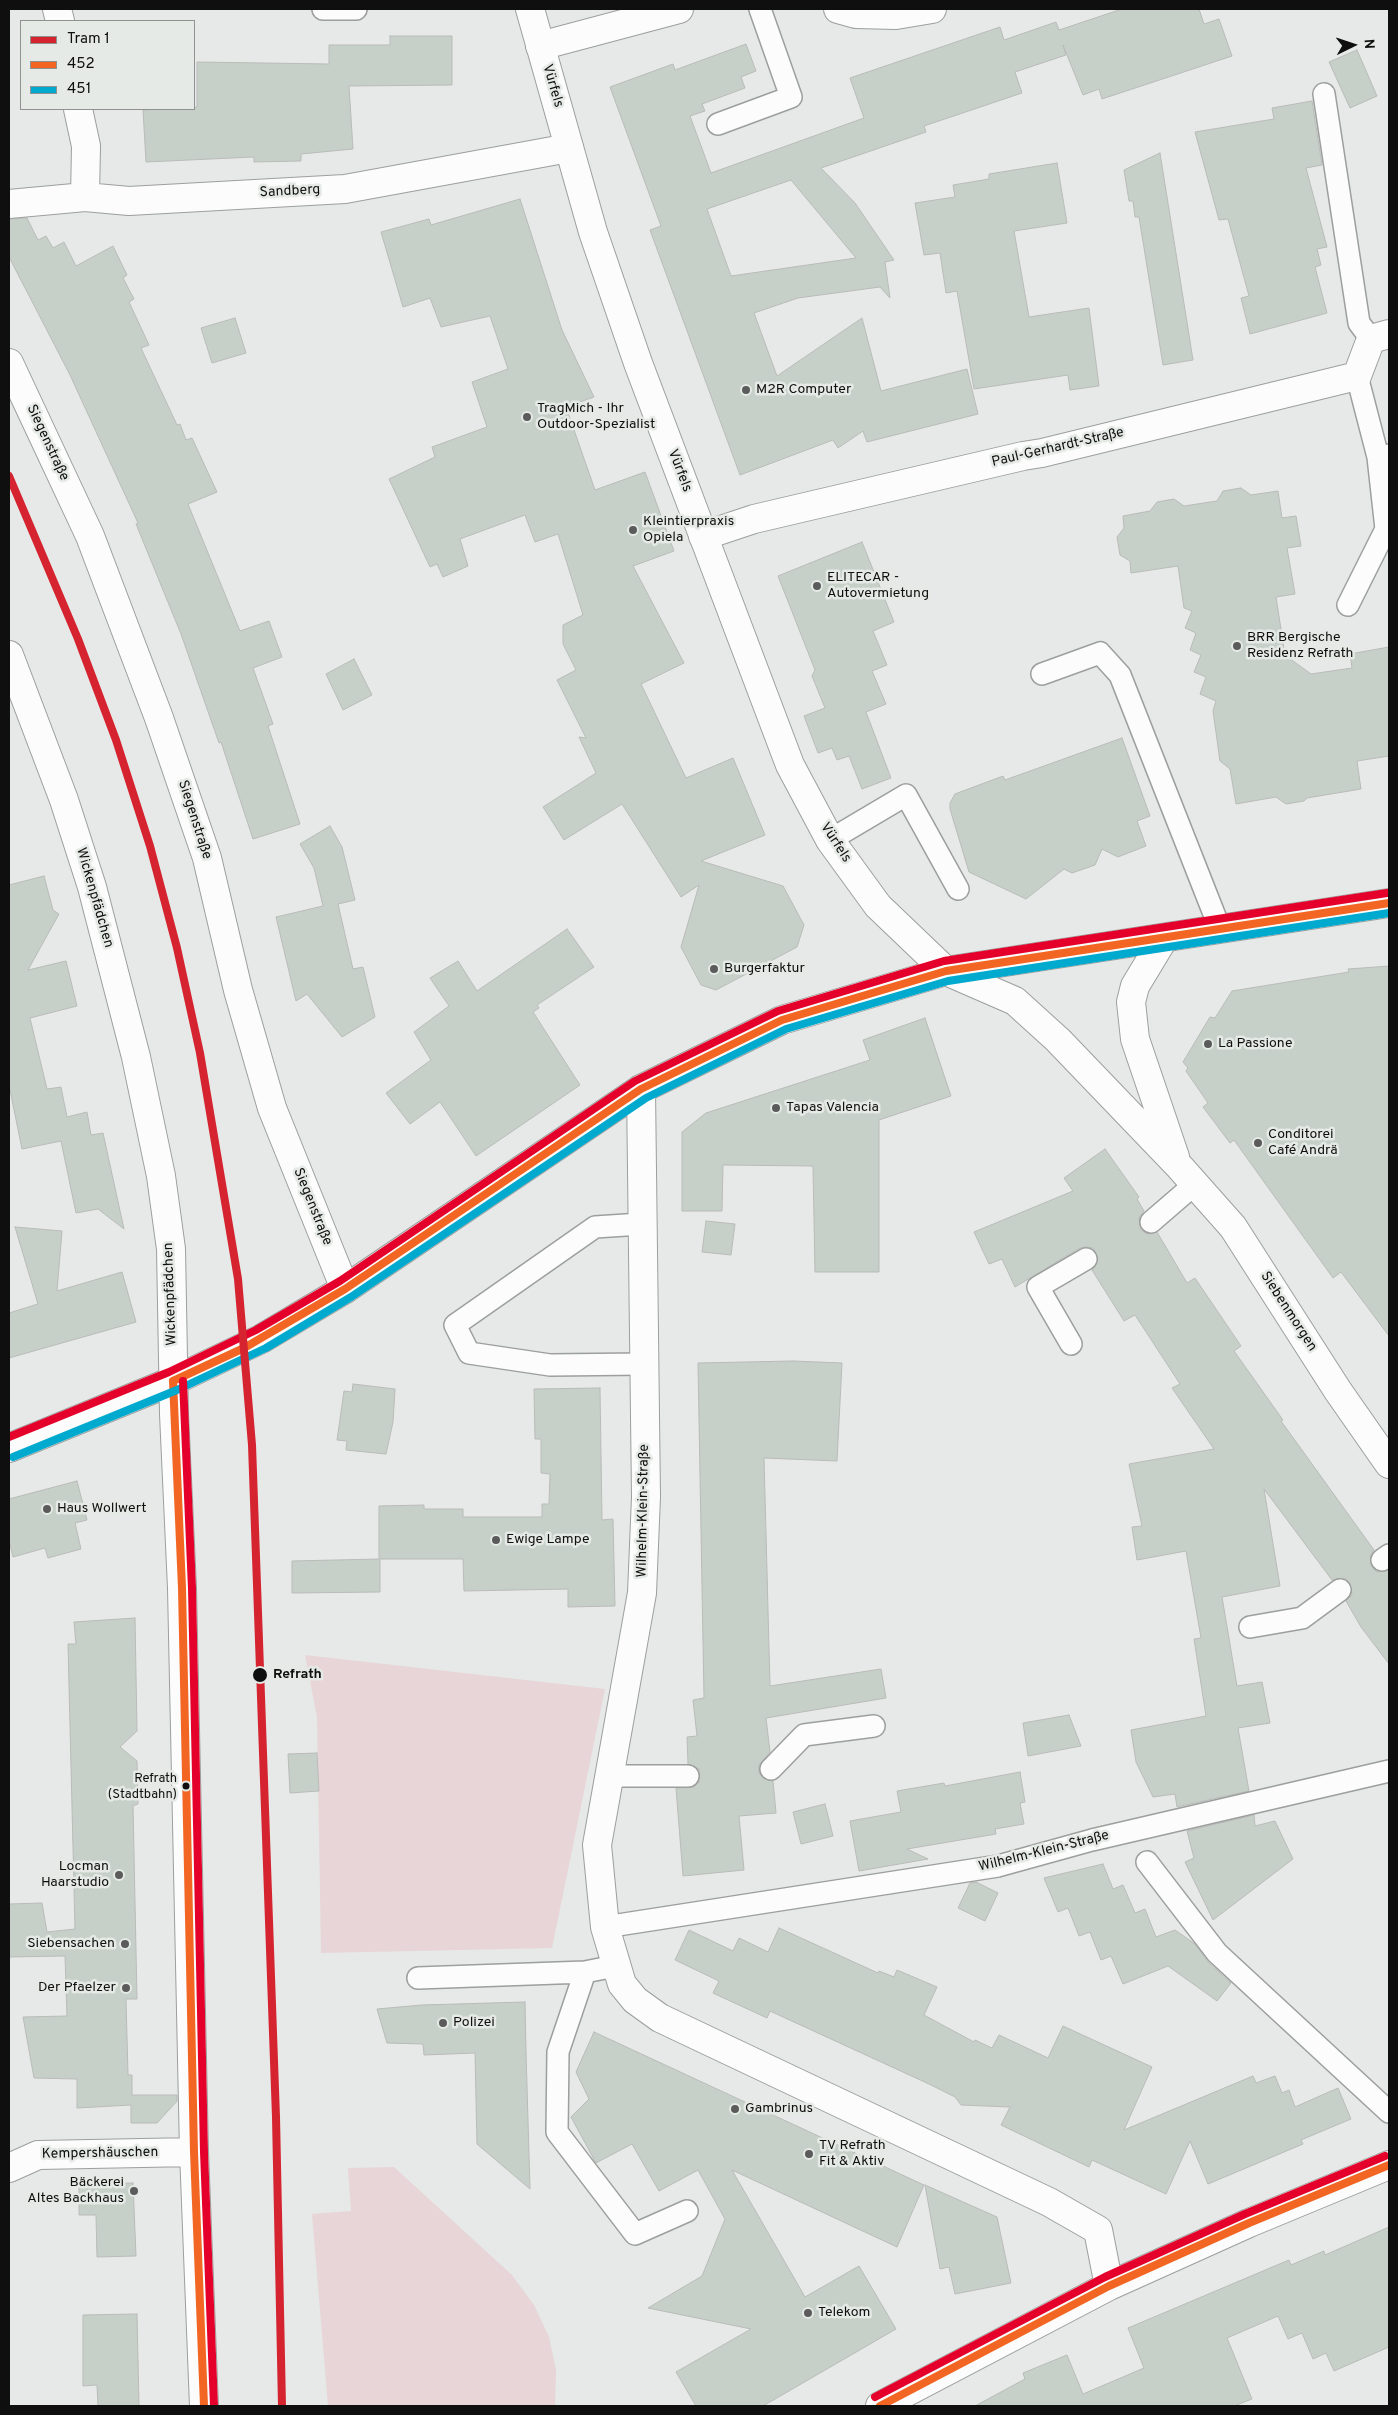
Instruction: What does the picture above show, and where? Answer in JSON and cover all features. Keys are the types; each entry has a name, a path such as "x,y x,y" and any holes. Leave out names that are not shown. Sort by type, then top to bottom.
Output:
{"street":[{"name":"Vürfels","path":"530,9 593,232 632,344 790,765 830,840 878,906 946,971"},
{"path":"540,46 680,9"},
{"path":"838,9 856,14 896,16 932,9"},
{"path":"78,110 86,146 86,197"},
{"name":"Sandberg","path":"9,204 86,197 129,201 345,189 569,148"},
{"path":"1357,376 1380,336"},
{"name":"Siegenstraße","path":"9,363 90,536 159,718 207,858 238,990 272,1108 345,1289"},
{"name":"Paul-Gerhardt-Straße","path":"703,536 754,519 1042,453 1357,376"},
{"name":"Wickenpfädchen","path":"9,655 64,800 92,887 136,1058 161,1176 171,1249 173,1381 182,1588 194,2152 204,2406"},
{"path":"9,1448 173,1381 244,1348 345,1289 641,1090 782,1020 946,971 1389,903"},
{"name":"Siebenmorgen","path":"1164,938 1135,986 1131,1002 1135,1039 1187,1175"},
{"name":"Siebenmorgen","path":"946,971 1015,1001 1058,1040 1187,1175 1233,1227 1338,1391 1389,1464"},
{"name":"Wilhelm-Klein-Straße","path":"641,1090 641,1224 646,1498 642,1593 611,1776 597,1845 605,1928 622,1984 635,2000 660,2018 1049,2202 1098,2230 1109,2286"},
{"name":"Kempershäuschen","path":"9,2168 38,2155 194,2152"},
{"path":"880,2406 1109,2286 1249,2223 1389,2165"}],"lane":[{"path":"322,9 356,9"},
{"path":"718,124 791,97 760,9"},
{"path":"1324,94 1359,323 1380,336"},
{"path":"1348,605 1386,529 1384,456 1357,376"},
{"path":"1042,674 1100,653 1120,675 1220,929"},
{"path":"830,840 906,795 958,889"},
{"path":"1151,1222 1187,1175"},
{"path":"641,1224 595,1227 455,1326 469,1353 550,1365 644,1364"},
{"path":"1071,1344 1038,1287 1086,1259"},
{"path":"1250,1628 1302,1618 1340,1590"},
{"path":"771,1769 804,1735 874,1726"},
{"name":"Wilhelm-Klein-Straße","path":"605,1928 670,1916 998,1866 1092,1840 1389,1771"},
{"path":"611,1776 688,1776"},
{"path":"1147,1862 1217,1953 1389,2112"},
{"path":"418,1978 585,1972 615,1966"},
{"path":"585,1972 558,2052 557,2132 635,2234 687,2211"}],"shaded area":[{"path":"305,1655 605,1689 552,1948 321,1953 317,1717"},
{"path":"394,2167 512,2275 534,2305 549,2337 556,2370 555,2406 328,2406 312,2214 351,2211 348,2168"}],"building":[{"path":"1122,9 1199,9 1204,24 1219,19 1232,56 1102,99 1099,89 1083,95 1063,45 1066,55 1015,72 1022,93 924,126 926,132 821,168 855,203 894,260 885,262 890,298 880,287 798,298 754,313 777,376 862,318 881,391 967,369 978,414 867,442 863,431 838,448 833,440 740,475 650,230 661,226 610,87 673,64 675,70 746,44 756,71 741,77 745,88 702,104 705,111 690,116 711,173 864,118 850,78 1000,27 1004,40 1056,22 1059,30","holes":["791,180 856,258 731,276 707,209"]},
{"path":"390,36 452,36 452,85 349,86 353,149 301,154 301,161 254,162 254,157 146,162 143,110 195,110 195,107 197,107 197,62 329,64 329,45 390,45"},
{"path":"1357,50 1377,96 1350,108 1329,62"},
{"path":"1312,101 1322,165 1306,168 1327,247 1317,249 1321,265 1315,267 1327,313 1250,334 1241,298 1249,296 1228,219 1219,220 1195,132 1274,119 1272,108"},
{"path":"1160,153 1193,360 1163,365 1139,217 1135,217 1133,201 1129,201 1124,170"},
{"path":"1057,163 1067,223 1014,231 1029,317 1089,308 1099,386 1070,390 1068,375 974,389 957,291 946,293 940,253 924,255 915,203 955,197 953,185 989,179 989,174"},
{"path":"520,199 562,330 594,397 566,407 595,490 645,472 674,551 633,566 684,663 641,684 686,778 733,758 765,835 701,861 783,886 804,925 797,947 716,990 701,985 681,947 699,885 681,897 622,804 564,840 543,807 596,773 579,737 586,738 557,680 576,670 563,644 563,625 583,615 558,534 535,542 525,515 460,539 468,566 443,577 437,564 430,567 389,479 435,457 432,447 487,427 472,382 508,369 490,316 441,327 430,298 403,307 381,232 429,219 431,225"},
{"path":"27,218 38,240 46,236 53,248 64,242 76,266 113,246 127,275 123,278 134,299 129,302 149,345 141,348 177,425 180,424 186,440 192,438 217,492 188,504 240,631 269,621 282,657 253,668 273,724 268,726 300,824 253,839 221,742 219,743 181,634 136,524 138,523 70,375 9,257 9,219"},
{"path":"235,318 246,353 212,363 201,328"},
{"name":"BRR Bergische Residenz Refrath","path":"1241,488 1251,495 1278,491 1282,518 1296,516 1301,546 1287,548 1295,594 1276,597 1285,655 1311,674 1352,668 1350,654 1389,647 1389,756 1357,761 1361,789 1307,798 1304,801 1286,804 1276,797 1236,804 1230,769 1220,761 1213,711 1216,701 1200,694 1206,677 1194,672 1201,655 1190,650 1196,633 1185,628 1192,611 1184,608 1178,566 1131,573 1130,561 1120,555 1117,537 1124,528 1123,516 1150,511 1157,502 1174,499 1184,506 1217,501 1223,491"},
{"path":"862,542 894,622 873,631 887,665 872,671 886,704 866,712 891,778 862,789 849,756 837,760 832,748 818,753 804,716 825,708 812,676 815,670 778,576"},
{"path":"354,659 372,695 343,710 326,674"},
{"path":"1122,738 1150,816 1137,821 1146,846 1118,857 1102,849 1095,865 1072,873 1064,869 1026,899 969,872 950,809 950,803 955,794 1003,776 1005,780"},
{"path":"330,826 342,847 355,900 338,904 353,969 363,967 375,1017 342,1037 307,994 296,1001 276,917 323,906 314,868 300,844"},
{"path":"44,876 53,910 59,914 28,970 66,961 77,1006 30,1018 47,1089 61,1087 67,1117 87,1112 91,1135 103,1133 124,1229 98,1209 76,1213 61,1141 22,1149 9,1085 9,885"},
{"path":"567,929 594,967 537,1005 539,1008 533,1012 580,1085 476,1156 440,1102 410,1124 386,1093 431,1060 414,1032 449,1006 430,978 458,961 477,991"},
{"path":"1389,966 1389,1336 1341,1272 1333,1278 1234,1140 1230,1143 1203,1107 1208,1103 1186,1071 1188,1068 1183,1062 1210,1017 1215,1018 1232,991 1349,972 1348,969"},
{"path":"925,1018 951,1096 879,1120 879,1272 815,1272 813,1166 723,1165 722,1211 682,1211 682,1132 706,1113 870,1060 863,1040"},
{"path":"1105,1149 1139,1197 1137,1199 1144,1211 1139,1218 1141,1230 1147,1234 1157,1232 1187,1283 1195,1278 1241,1346 1234,1351 1283,1420 1281,1421 1374,1550 1370,1555 1372,1567 1377,1572 1389,1570 1389,1664 1361,1627 1346,1601 1352,1595 1350,1583 1345,1578 1332,1580 1264,1489 1280,1586 1222,1597 1237,1686 1262,1682 1270,1723 1238,1728 1249,1791 1177,1807 1175,1794 1153,1797 1136,1762 1131,1730 1206,1716 1194,1639 1201,1638 1186,1551 1137,1560 1132,1527 1142,1526 1129,1464 1214,1449 1172,1388 1180,1384 1135,1315 1124,1321 1092,1270 1098,1259 1093,1248 1080,1248 1015,1287 1002,1259 989,1264 974,1232 1073,1191 1064,1178"},
{"path":"706,1221 735,1224 731,1255 702,1252"},
{"path":"15,1227 62,1231 57,1291 122,1272 136,1322 9,1358 9,1313 38,1304"},
{"path":"793,1361 842,1363 837,1461 764,1458 770,1686 881,1669 886,1698 766,1718 770,1752 759,1765 759,1772 763,1778 773,1781 776,1813 739,1816 744,1870 683,1876 676,1788 694,1787 699,1782 699,1769 688,1764 687,1737 697,1736 693,1700 704,1698 698,1363"},
{"path":"353,1384 395,1389 393,1422 386,1454 346,1450 347,1441 337,1440 344,1391 352,1392"},
{"path":"600,1388 602,1520 613,1519 615,1606 568,1607 568,1589 464,1591 463,1559 380,1559 380,1592 292,1593 292,1561 379,1559 379,1506 424,1505 424,1509 463,1509 463,1517 542,1517 542,1504 549,1504 550,1474 541,1473 541,1439 535,1439 534,1389"},
{"name":"Haus Wollwert","path":"77,1481 87,1520 75,1523 81,1549 48,1558 45,1548 13,1557 9,1540 9,1499"},
{"path":"135,1618 137,1731 120,1747 137,1761 138,1804 133,1806 137,1999 126,1999 128,2075 132,2075 132,2095 177,2095 177,2101 157,2123 131,2123 131,2105 77,2108 77,2079 34,2078 23,2017 67,2016 65,1956 9,1957 9,1904 42,1903 47,1932 75,1929 68,1644 76,1644 74,1622"},
{"path":"1069,1715 1081,1746 1028,1756 1023,1723"},
{"path":"317,1753 319,1791 290,1793 288,1754"},
{"path":"1020,1772 1025,1802 1020,1803 1024,1824 995,1829 996,1834 907,1849 928,1859 859,1871 850,1821 901,1812 897,1791 944,1783 945,1786"},
{"path":"825,1804 833,1836 801,1844 793,1812"},
{"path":"1254,1815 1255,1826 1275,1821 1293,1859 1213,1920 1185,1862 1194,1858 1187,1831"},
{"path":"1103,1864 1113,1889 1123,1885 1135,1913 1145,1909 1156,1937 1175,1930 1195,1944 1208,1962 1231,1983 1217,2001 1168,1966 1123,1984 1111,1956 1101,1960 1090,1932 1079,1936 1068,1908 1058,1912 1044,1878"},
{"path":"976,1882 998,1893 985,1921 958,1908 970,1883"},
{"path":"779,1928 878,1973 879,1971 894,1977 897,1970 937,1987 924,2015 974,2042 975,2040 992,2048 999,2035 1048,2058 1063,2026 1152,2067 1124,2130 1253,2076 1256,2083 1275,2076 1282,2093 1289,2090 1295,2107 1338,2088 1351,2119 1301,2140 1303,2144 1208,2184 1190,2141 1166,2194 1092,2160 1089,2167 1001,2125 1010,2107 961,2105 955,2097 929,2084 770,2011 767,2018 713,1993 719,1981 675,1960 689,1930 733,1951 739,1938 768,1952"},
{"path":"525,2002 530,2189 477,2144 475,2053 424,2055 423,2044 387,2043 377,2009 422,2005"},
{"path":"594,2032 924,2185 897,2247 732,2170 805,2297 859,2266 896,2329 763,2406 696,2406 676,2372 751,2329 648,2308 702,2276 725,2219 698,2170 659,2191 632,2144 596,2163 571,2117 589,2099 576,2072"},
{"path":"133,2183 136,2256 97,2257 96,2215 79,2215 79,2184"},
{"path":"925,2185 997,2217 1011,2283 955,2294 949,2267 940,2269"},
{"path":"1389,2227 1389,2347 1334,2371 1326,2353 1313,2359 1302,2333 1288,2339 1278,2316 1227,2338 1252,2399 1234,2406 975,2406 1025,2379 1023,2373 1067,2355 1083,2394 1144,2368 1128,2328 1289,2260 1291,2265 1324,2251 1325,2255"},
{"path":"137,2314 139,2406 98,2406 97,2385 83,2386 83,2315"}],"tram line":[{"name":"1","path":"9,476 78,639 116,740 150,846 177,948 200,1053 238,1279 252,1445 276,2117 282,2406"}],"transit line":[{"path":"9,1437 169,1372 256,1330 340,1281 635,1081 778,1011 944,961 1387,893"},
{"name":"452","path":"173,1381 244,1348 345,1289 641,1089 782,1020 946,971 1389,903"},
{"name":"451","path":"13,1457 177,1390 266,1348 351,1297 646,1098 786,1029 948,981 1389,913"},
{"name":"452","path":"173,1381 182,1588 194,2152 204,2406"},
{"path":"183,1381 192,1588 204,2152 214,2406"},
{"path":"875,2397 1105,2277 1245,2214 1385,2156"},
{"name":"452","path":"880,2406 1109,2286 1249,2223 1389,2165"}],"place":[{"name":"M2R Computer","path":"746,390"},
{"name":"TragMich - Ihr Outdoor-Spezialist","path":"527,417"},
{"name":"Kleintierpraxis Opiela","path":"633,530"},
{"name":"ELITECAR - Autovermietung","path":"817,586"},
{"name":"BRR Bergische Residenz Refrath","path":"1237,646"},
{"name":"Burgerfaktur","path":"714,969"},
{"name":"La Passione","path":"1208,1044"},
{"name":"Tapas Valencia","path":"776,1108"},
{"name":"Conditorei Café Andrä","path":"1258,1143"},
{"name":"Haus Wollwert","path":"47,1509"},
{"name":"Ewige Lampe","path":"496,1540"},
{"name":"Refrath","path":"260,1675"},
{"name":"Refrath (Stadtbahn)","path":"186,1786"},
{"name":"Locman Haarstudio","path":"119,1875"},
{"name":"Siebensachen","path":"125,1944"},
{"name":"Der Pfaelzer","path":"126,1988"},
{"name":"Polizei","path":"443,2023"},
{"name":"Gambrinus","path":"735,2109"},
{"name":"TV Refrath Fit & Aktiv","path":"809,2154"},
{"name":"Bäckerei Altes Backhaus","path":"134,2191"},
{"name":"Telekom","path":"808,2313"}]}
